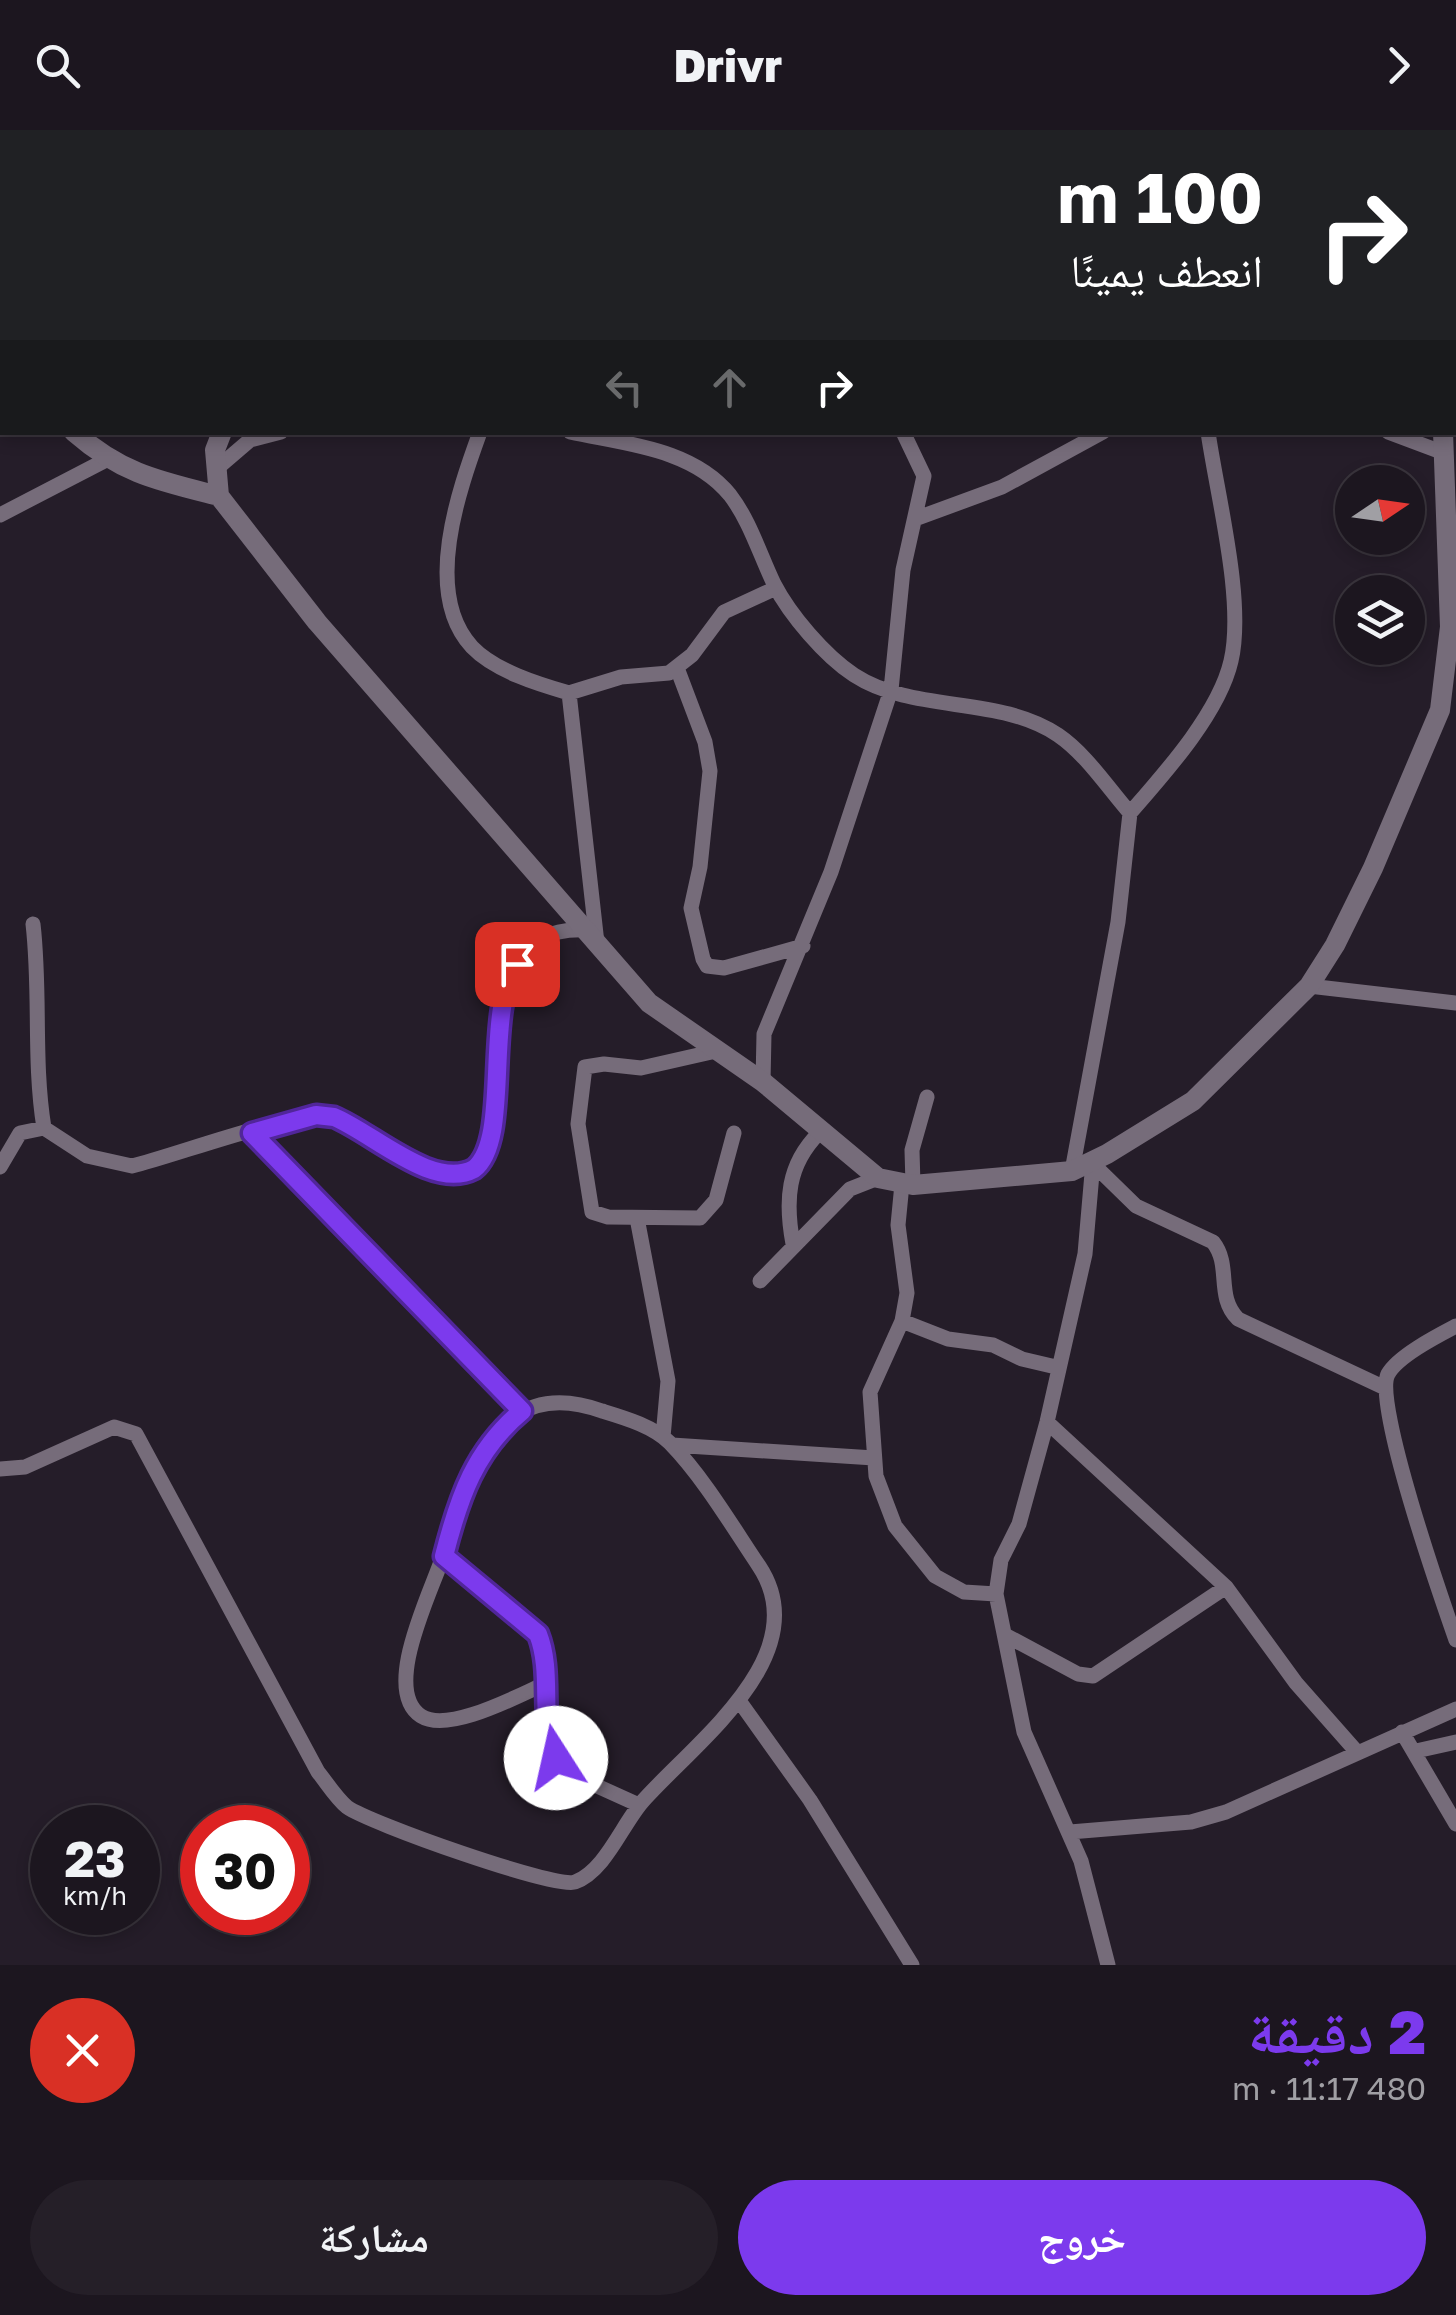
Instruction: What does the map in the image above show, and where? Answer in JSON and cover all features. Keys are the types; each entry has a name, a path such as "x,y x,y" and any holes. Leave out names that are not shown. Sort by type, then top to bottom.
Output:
{"street":[{"path":"77,435 106,460 140,476 219,496"},
{"path":"221,435 215,450 219,496 317,622 649,1003 763,1082 819,1133 878,1178 907,1185 1072,1171 1100,1160 1193,1100 1308,986 1335,945 1373,868 1440,710 1450,628 1444,443 1403,435"},
{"path":"215,470 250,440 269,435"},
{"path":"479,435 452,508 449,578 460,629 474,648 492,661 541,685 569,693 621,676 655,676 677,668 724,612 776,588"},
{"path":"584,435 663,452 717,483 748,526 776,588 829,654 856,676 892,690 1019,717 1058,735 1130,813"},
{"path":"763,1082 764,1034 803,946 892,690 903,570 924,476 904,435"},
{"path":"915,519 1002,487 1097,435"},
{"path":"1072,1171 1118,922 1130,813 1167,770 1220,692 1231,660 1230,572 1208,435"},
{"path":"0,515 106,460"},
{"path":"677,668 700,727 710,772 705,835 691,908 703,959 708,966 724,968 803,946"},
{"path":"569,693 592,937"},
{"path":"33,924 40,992 36,1063 44,1128"},
{"path":"0,1168 20,1133 44,1128 87,1156 119,1166 190,1152 316,1115 334,1117 430,1170 449,1176 474,1169 487,1148 493,1112 504,983 529,946 558,929 592,937"},
{"path":"1308,986 1456,1003"},
{"path":"716,1050 672,1064 642,1068 594,1064 582,1072 578,1124 592,1212 687,1220 709,1212 722,1186 734,1133"},
{"path":"927,1098 912,1150 898,1225 907,1293 902,1321 870,1392 874,1458 882,1499 896,1526 935,1576 964,1592 996,1594"},
{"path":"252,1133 522,1411"},
{"path":"792,1244 788,1216 798,1154 819,1133"},
{"path":"1100,1160 1085,1254 1056,1367 1047,1422 1019,1524 1001,1560 996,1594 1024,1732 1070,1832 1094,1902 1108,1965"},
{"path":"1100,1160 1136,1206 1213,1242 1223,1266 1224,1301 1238,1319 1384,1387"},
{"path":"760,1281 850,1189 878,1178"},
{"path":"637,1218 668,1381 667,1441"},
{"path":"902,1321 948,1339 993,1345 1022,1359 1056,1367"},
{"path":"1456,1326 1390,1370 1384,1387 1394,1438 1456,1640"},
{"path":"0,1469 25,1467 114,1427 136,1434 318,1772 346,1806 508,1870 564,1884 587,1874 640,1805 740,1702 762,1668 775,1606 762,1571 667,1441 632,1421 568,1401 543,1402 522,1411 495,1434 470,1472 444,1556 414,1630 407,1676 411,1705 421,1716 448,1721 549,1682"},
{"path":"1047,1422 1226,1587 1296,1683 1356,1752"},
{"path":"667,1441 874,1458"},
{"path":"444,1556 538,1634 549,1682 547,1719 556,1758 597,1786 640,1805"},
{"path":"1007,1636 1078,1674 1094,1676 1226,1587"},
{"path":"740,1702 810,1800 912,1965"},
{"path":"1070,1832 1192,1822 1226,1812 1456,1709"},
{"path":"1402,1732 1456,1824"},
{"path":"1416,1750 1456,1742"}],"route":[{"path":"517,964 504,983 497,1028 498,1072 493,1112 487,1148 474,1169 449,1176 430,1170 334,1117 316,1115 252,1133 522,1411 495,1434 470,1472 444,1556 538,1634 545,1653 549,1682 547,1719 556,1758"}]}
